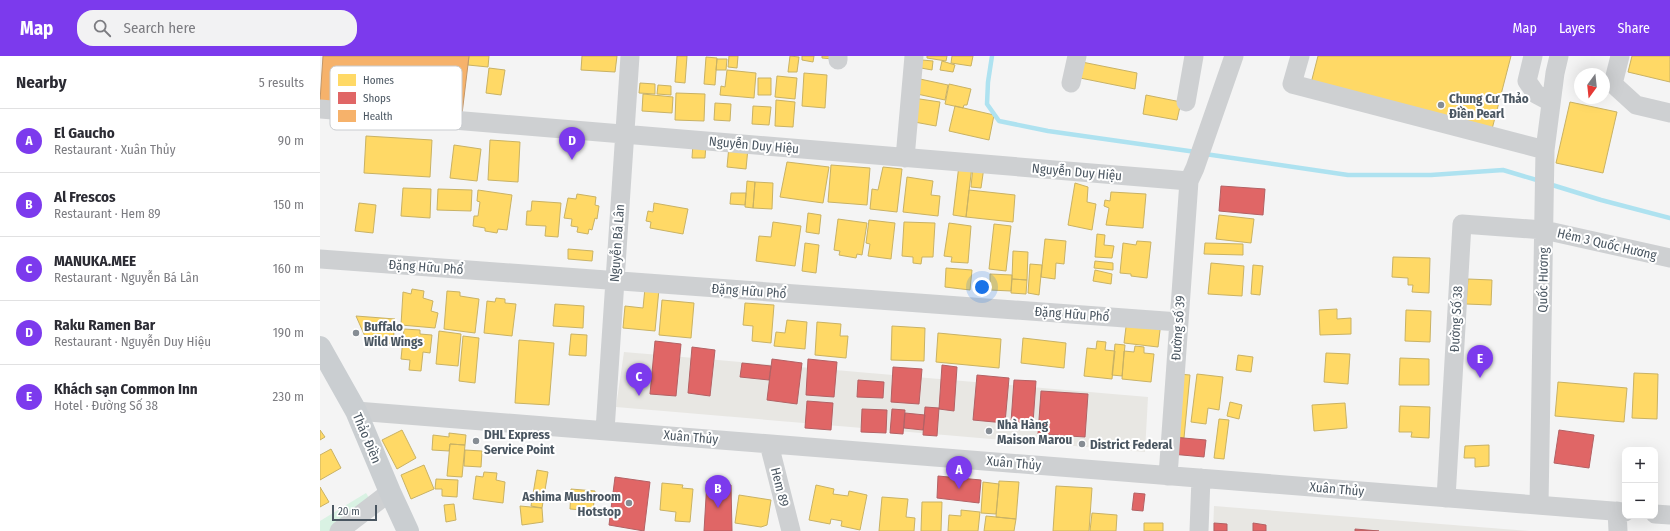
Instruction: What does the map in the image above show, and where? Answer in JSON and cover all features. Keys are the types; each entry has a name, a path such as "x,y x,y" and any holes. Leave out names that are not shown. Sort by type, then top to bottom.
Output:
{"main road":[{"name":"Thảo Điền","path":"320,347 356,411 408,531"}],"street":[{"name":"Nguyễn Bá Lân","path":"605,430 630,56"},
{"path":"905,158 914,56"},
{"path":"1071,83 1077,56"},
{"path":"1186,102 1194,56"},
{"name":"Đường số 39","path":"1168,476 1179,322 1192,175 1234,56"},
{"path":"1300,56 1292,84 1545,159"},
{"path":"1533,56 1527,81 1536,94 1551,102"},
{"name":"Quốc Hương","path":"1539,505 1545,159 1551,102 1559,56"},
{"path":"1620,56 1613,84 1636,105 1670,113"},
{"name":"Nguyễn Duy Hiệu","path":"320,109 330,110"},
{"name":"Nguyễn Duy Hiệu","path":"462,121 905,158 1192,175"},
{"name":"Đường Số 38","path":"1446,498 1462,224 1544,230"},
{"name":"Hẻm 3 Quốc Hương","path":"1544,230 1670,258"},
{"name":"Đặng Hữu Phổ","path":"320,260 1179,322"},
{"name":"Xuân Thủy","path":"356,411 1621,512"},
{"name":"Hem 89","path":"769,444 791,531"},
{"path":"1199,531 1201,478"},
{"path":"339,531 390,492"},
{"path":"1618,531 1621,512"},
{"path":"1658,514 1670,515"}],"shaded area":[{"path":"624,352 1148,397 1145,452 616,407"},
{"path":"1214,506 1529,531 1213,531"}],"green space":[{"path":"366,493 373,504 335,531 320,531 320,521"}],"building: Homes":[{"path":"343,56 378,56 377,66 342,66"},
{"path":"383,56 419,56 417,66 382,61"},
{"path":"419,56 431,56 429,66 417,66"},
{"path":"441,56 461,56 460,66 440,66"},
{"path":"469,56 489,56 488,67 468,65"},
{"path":"582,56 617,56 615,72 581,70"},
{"path":"677,56 687,56 685,83 675,82"},
{"path":"729,56 738,56 737,68 728,67"},
{"path":"790,56 799,57 797,72 788,72"},
{"path":"802,56 814,56 813,62 802,60"},
{"path":"822,56 833,56 833,59 822,58"},
{"path":"927,56 947,56 946,61 927,58"},
{"path":"952,56 973,56 971,66 951,63"},
{"name":"Chung Cư Thảo Điền Pearl","path":"1318,56 1511,56 1491,133 1310,87"},
{"path":"1632,56 1670,56 1670,82 1628,72"},
{"path":"706,57 717,58 715,85 704,84"},
{"path":"717,59 727,59 726,70 716,70"},
{"path":"922,60 933,61 932,70 921,68"},
{"path":"942,61 955,65 953,72 940,70"},
{"path":"1082,62 1137,73 1135,89 1080,78"},
{"path":"489,68 505,70 501,95 486,93"},
{"path":"727,70 756,73 754,98 720,95 721,86 725,87"},
{"path":"804,73 827,75 825,108 802,106"},
{"path":"777,76 797,78 795,99 775,97"},
{"path":"758,78 771,78 771,95 758,95"},
{"path":"920,79 948,85 945,100 917,94"},
{"path":"640,83 655,84 655,94 639,93"},
{"path":"949,84 971,89 967,105 964,105 963,108 945,104"},
{"path":"658,85 671,86 671,95 657,94"},
{"path":"676,93 705,94 704,121 675,120"},
{"path":"643,94 673,97 672,113 642,111"},
{"path":"1146,95 1181,102 1177,120 1143,114"},
{"path":"913,98 940,102 936,126 909,121"},
{"path":"776,100 795,102 793,127 775,126"},
{"path":"1570,102 1617,112 1603,173 1556,163"},
{"path":"715,103 731,104 730,121 714,120"},
{"path":"753,106 771,107 769,125 752,124"},
{"path":"955,106 994,115 989,140 949,131"},
{"path":"366,136 432,140 430,177 364,173"},
{"path":"490,140 520,142 518,182 488,180"},
{"path":"693,143 706,144 705,158 692,158"},
{"path":"454,145 481,149 477,181 450,178"},
{"path":"729,146 748,148 746,169 727,167"},
{"path":"787,162 829,167 823,203 780,197"},
{"path":"831,165 870,168 867,205 828,202"},
{"path":"959,165 972,166 966,217 953,215"},
{"path":"973,166 984,167 981,188 971,187"},
{"path":"883,167 902,169 897,212 870,209 872,189 878,190"},
{"path":"907,177 933,181 931,195 940,196 938,216 903,212"},
{"path":"747,181 755,182 753,208 745,207"},
{"path":"755,182 773,183 772,209 753,208"},
{"path":"1075,183 1088,187 1087,202 1096,204 1092,230 1068,225"},
{"path":"403,188 431,189 430,218 401,216"},
{"path":"438,189 472,190 471,211 437,210"},
{"path":"478,190 512,195 507,230 498,229 497,233 485,231 485,228 473,226 474,216 478,216 480,202 477,201"},
{"path":"969,190 1015,195 1013,222 966,217"},
{"path":"1111,192 1146,194 1143,228 1106,225 1109,208 1104,206 1105,200 1110,201"},
{"path":"731,193 746,193 745,205 730,204"},
{"path":"577,194 596,197 595,205 599,206 597,219 595,218 592,230 589,229 588,234 577,232 578,227 571,226 572,219 564,218 568,198 576,199"},
{"path":"532,201 561,203 558,237 545,236 546,226 526,225 527,211 531,211"},
{"path":"359,203 376,205 373,233 355,231"},
{"path":"654,203 688,209 683,234 650,228 651,222 646,221 648,211 653,212"},
{"path":"808,213 821,215 819,234 806,232"},
{"path":"1219,215 1254,219 1251,243 1216,239"},
{"path":"838,219 867,223 862,255 857,254 856,258 839,255 840,251 834,250"},
{"path":"869,220 895,223 891,259 868,256 870,244 866,243"},
{"path":"773,222 801,226 795,266 756,261 759,236 771,237"},
{"path":"904,222 935,223 933,257 922,257 921,264 913,263 913,257 902,256"},
{"path":"949,223 971,226 968,263 951,262 952,257 944,256"},
{"path":"994,224 1011,226 1006,271 989,269"},
{"path":"1097,234 1105,235 1104,245 1114,246 1112,258 1095,257"},
{"path":"1045,239 1066,241 1064,264 1056,263 1055,279 1041,277"},
{"path":"1137,241 1151,242 1147,278 1120,273 1123,243 1136,245"},
{"path":"805,243 819,245 816,273 802,271"},
{"path":"1205,243 1243,244 1243,255 1204,254"},
{"path":"568,249 593,251 592,261 568,259"},
{"path":"1013,251 1028,252 1027,280 1012,279"},
{"path":"1393,257 1430,258 1429,293 1412,292 1413,285 1408,285 1408,278 1392,277"},
{"path":"1095,261 1113,263 1113,270 1094,268"},
{"path":"1211,263 1244,266 1242,296 1208,294"},
{"path":"1030,264 1042,265 1039,295 1028,293"},
{"path":"1253,265 1263,266 1260,295 1251,294"},
{"path":"946,268 972,270 970,290 945,287"},
{"path":"1095,270 1112,274 1111,284 1093,281"},
{"path":"990,274 1012,275 1011,291 990,290"},
{"path":"1012,279 1027,280 1026,294 1011,293"},
{"path":"1468,279 1492,280 1491,305 1466,304"},
{"path":"645,288 659,289 655,331 623,328 625,306 643,308"},
{"path":"412,289 424,291 423,298 433,301 431,311 438,313 435,328 401,325 403,292 411,294"},
{"path":"447,291 460,292 460,296 479,299 475,333 444,329"},
{"path":"496,298 505,299 505,303 516,304 512,336 484,333 487,301 495,302"},
{"path":"662,300 694,303 691,338 659,335"},
{"path":"745,303 774,305 771,343 752,341 753,326 743,325"},
{"path":"555,304 584,306 583,328 553,326"},
{"path":"1337,309 1337,319 1351,318 1351,334 1320,335 1319,310"},
{"path":"1406,310 1431,311 1430,342 1405,341"},
{"path":"356,316 395,319 393,344 367,341"},
{"path":"1127,319 1161,322 1158,347 1124,343"},
{"path":"787,320 807,322 805,349 774,346 776,332 785,333"},
{"path":"817,322 841,324 840,336 848,336 846,358 815,355"},
{"path":"892,326 925,328 924,361 891,360"},
{"path":"404,329 420,330 420,334 432,335 430,353 423,352 421,371 409,370 410,360 401,359"},
{"path":"439,331 461,334 458,366 436,364"},
{"path":"938,333 1001,339 999,368 936,362"},
{"path":"571,334 587,335 586,356 569,355"},
{"path":"463,336 479,338 475,383 459,381"},
{"path":"1023,338 1066,343 1064,368 1021,363"},
{"path":"519,340 554,343 549,405 515,403"},
{"path":"1097,341 1106,342 1105,350 1115,351 1112,379 1084,376 1087,348 1096,349"},
{"path":"1115,344 1125,345 1122,376 1112,375"},
{"path":"1135,346 1144,347 1144,353 1154,354 1151,382 1122,379 1124,351 1134,352"},
{"path":"1326,353 1350,354 1348,384 1324,382"},
{"path":"1238,355 1253,357 1251,372 1236,370"},
{"path":"1400,358 1429,359 1429,385 1399,385"},
{"path":"1634,373 1658,374 1657,419 1632,418"},
{"path":"1179,374 1190,375 1184,438 1172,437"},
{"path":"1197,374 1223,377 1219,410 1208,408 1206,424 1191,422"},
{"path":"1558,382 1627,388 1624,422 1555,416"},
{"path":"1230,402 1242,405 1239,419 1227,416"},
{"path":"1345,403 1347,428 1314,431 1312,405"},
{"path":"1400,406 1430,407 1429,438 1411,437 1412,432 1399,432"},
{"path":"1219,419 1229,420 1224,459 1214,458"},
{"path":"320,430 325,437 320,440"},
{"path":"402,430 416,458 397,469 382,440"},
{"path":"449,433 466,435 465,445 450,444 449,451 432,450 433,435 449,437"},
{"path":"450,444 465,445 462,477 447,476"},
{"path":"1489,445 1489,466 1475,467 1475,458 1464,458 1465,446"},
{"path":"331,449 341,468 320,480 320,455"},
{"path":"465,450 482,451 481,467 464,466"},
{"path":"424,465 434,489 411,499 401,475"},
{"path":"537,470 548,472 542,508 531,506"},
{"path":"484,472 497,473 496,480 505,482 503,503 473,499 476,476 483,477"},
{"path":"436,479 458,480 457,497 442,496 442,489 435,489"},
{"path":"999,481 1019,482 1016,519 996,517"},
{"path":"983,482 999,484 996,514 981,513"},
{"path":"662,483 683,485 682,488 693,489 690,522 675,521 676,512 660,510"},
{"path":"816,485 834,489 833,494 848,496 849,491 867,495 860,530 841,526 842,521 831,519 830,524 809,520"},
{"path":"1056,486 1092,488 1089,531 1053,531"},
{"path":"320,487 329,502 320,507"},
{"path":"571,489 595,491 593,511 570,509"},
{"path":"739,495 771,500 767,525 761,527 735,523"},
{"path":"882,497 908,499 906,517 915,518 914,531 879,531"},
{"path":"922,502 942,502 941,531 921,531"},
{"path":"454,504 456,520 446,522 444,505"},
{"path":"520,506 542,508 543,522 522,525"},
{"path":"961,510 980,512 978,531 948,531 949,515 961,516"},
{"path":"1092,513 1117,515 1116,531 1090,531"},
{"path":"986,516 1016,519 1014,531 984,531"},
{"path":"1144,523 1163,523 1163,531 1144,531"}],"building: Shops":[{"path":"1221,186 1265,189 1263,215 1219,211"},
{"path":"655,341 681,344 676,396 650,394"},
{"path":"692,347 715,350 710,396 688,393"},
{"path":"772,359 802,363 797,404 767,400"},
{"path":"808,359 837,362 834,397 806,395"},
{"path":"742,363 771,366 769,380 740,377"},
{"path":"942,365 957,367 954,411 939,409"},
{"path":"893,367 922,369 919,404 891,402"},
{"path":"977,375 1009,378 1005,423 973,420"},
{"path":"858,380 884,382 883,398 857,397"},
{"path":"1014,380 1036,381 1033,423 1011,422"},
{"path":"1041,391 1088,394 1085,437 1038,434"},
{"path":"807,401 833,403 831,430 805,428"},
{"path":"925,407 939,408 937,436 923,435"},
{"path":"862,409 887,410 886,433 861,432"},
{"path":"892,409 905,410 903,434 890,433"},
{"path":"905,413 925,415 923,430 904,428"},
{"path":"1559,430 1594,435 1589,468 1554,463"},
{"path":"1172,437 1206,440 1204,457 1171,454"},
{"path":"938,476 981,480 979,503 937,498"},
{"name":"Ashima Mushroom Hotstop","path":"615,477 650,482 644,531 609,525"},
{"path":"707,481 731,485 732,531 704,531"},
{"path":"1134,493 1145,494 1143,511 1132,510"},
{"path":"1214,523 1227,524 1227,531 1214,531"},
{"path":"1253,523 1266,525 1266,531 1253,531"},
{"path":"1355,529 1379,531 1355,531"}],"building: Health":[{"path":"323,56 469,56 462,114 462,66 330,66 330,102 320,101"}],"waterway":[{"path":"992,56 988,82 987,104 999,121 1048,131 1196,152"},
{"path":"1205,154 1348,175 1431,175 1503,170 1540,181"},
{"path":"1549,184 1601,200 1670,218"}],"place":[{"name":"Chung Cư Thảo Điền Pearl","path":"1441,105"},
{"name":"Raku Ramen Bar","path":"572,160"},
{"name":"Buffalo Wild Wings","path":"356,333"},
{"name":"Khách sạn Common Inn","path":"1480,378"},
{"name":"MANUKA.MEE","path":"639,396"},
{"name":"Nhà Hàng Maison Marou","path":"989,431"},
{"name":"DHL Express Service Point","path":"476,441"},
{"name":"District Federal","path":"1082,444"},
{"name":"El Gaucho","path":"959,489"},
{"name":"Ashima Mushroom Hotstop","path":"629,503"},
{"name":"Al Frescos","path":"718,508"}]}
